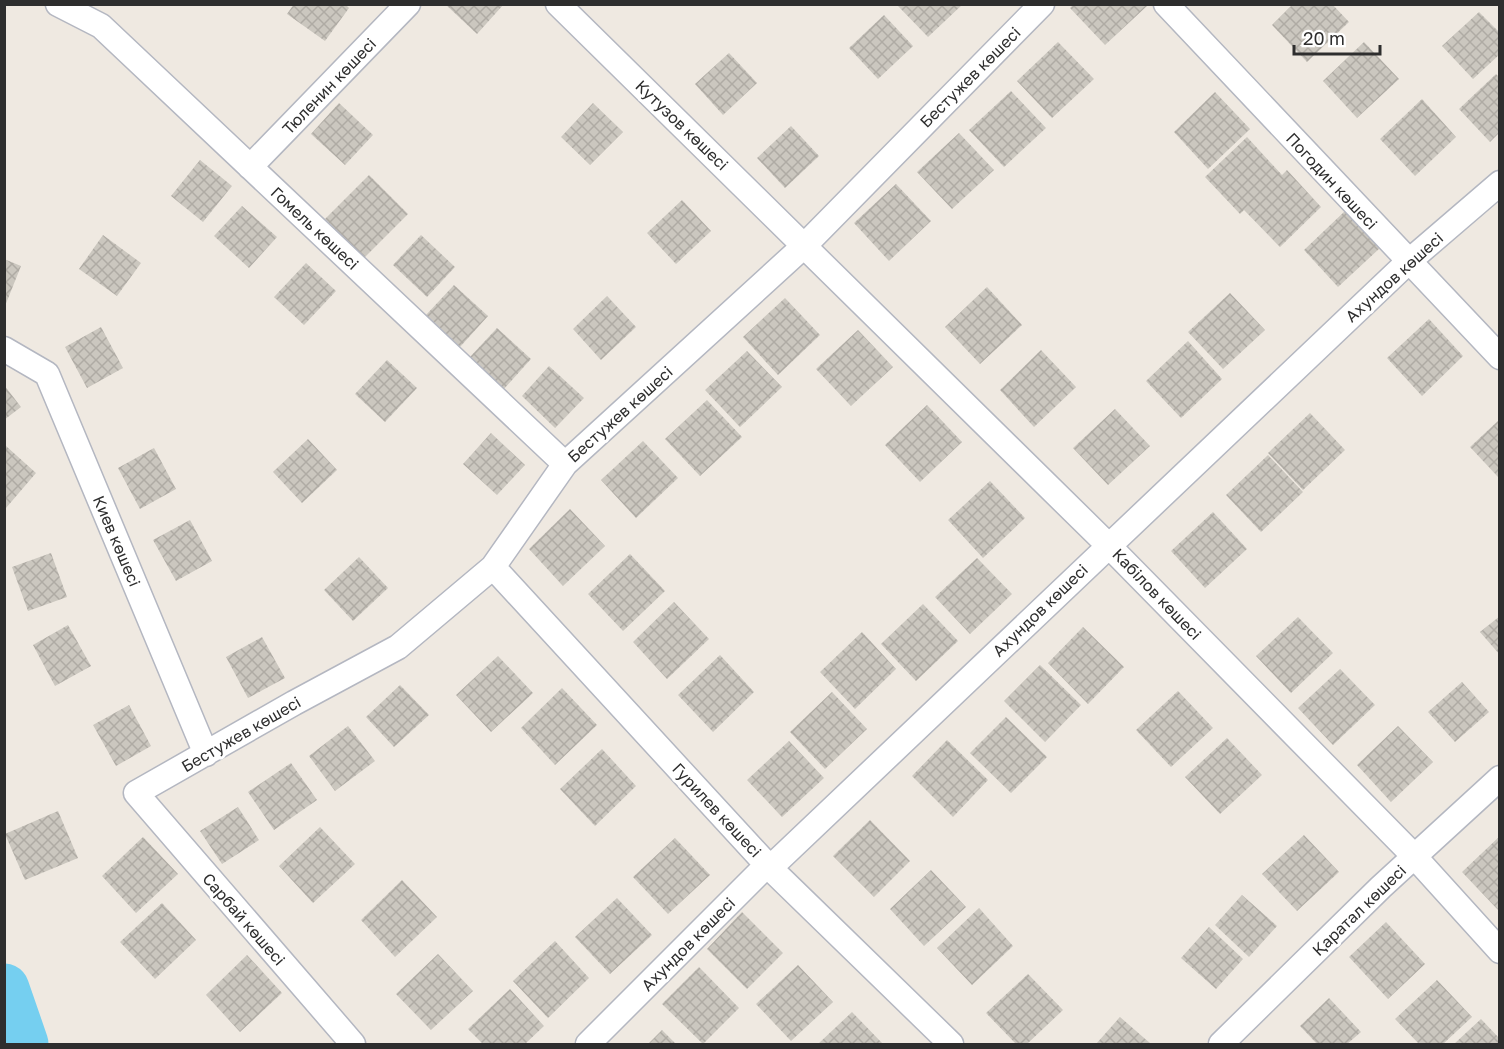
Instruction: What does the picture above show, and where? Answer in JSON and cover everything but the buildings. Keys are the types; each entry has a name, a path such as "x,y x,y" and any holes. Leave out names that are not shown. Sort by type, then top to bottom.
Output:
{"street":[{"name":"Гомель көшесі","path":"58,4 101,26 565,464"},
{"name":"Тюленин көшесі","path":"250,167 408,4"},
{"name":"Кутузов көшесі","path":"558,4 805,245"},
{"name":"Бестужев көшесі","path":"136,794 398,647 493,567 565,464 805,245 1042,4"},
{"name":"Погодин көшесі","path":"1166,4 1500,357"},
{"name":"Ахундов көшесі","path":"588,1044 760,871 770,868 1408,262 1500,183"},
{"name":"Кабілов көшесі","path":"805,245 1108,545 1414,856 1500,951"},
{"name":"Киев көшесі","path":"4,349 47,374 206,754"},
{"name":"Гурилев көшесі","path":"493,567 770,868 951,1044"},
{"name":"Қаратал көшесі","path":"1221,1044 1414,856 1500,778"},
{"name":"Сарбай көшесі","path":"136,794 353,1044"}],"waterway":[{"path":"4,989 23,1044"}]}
